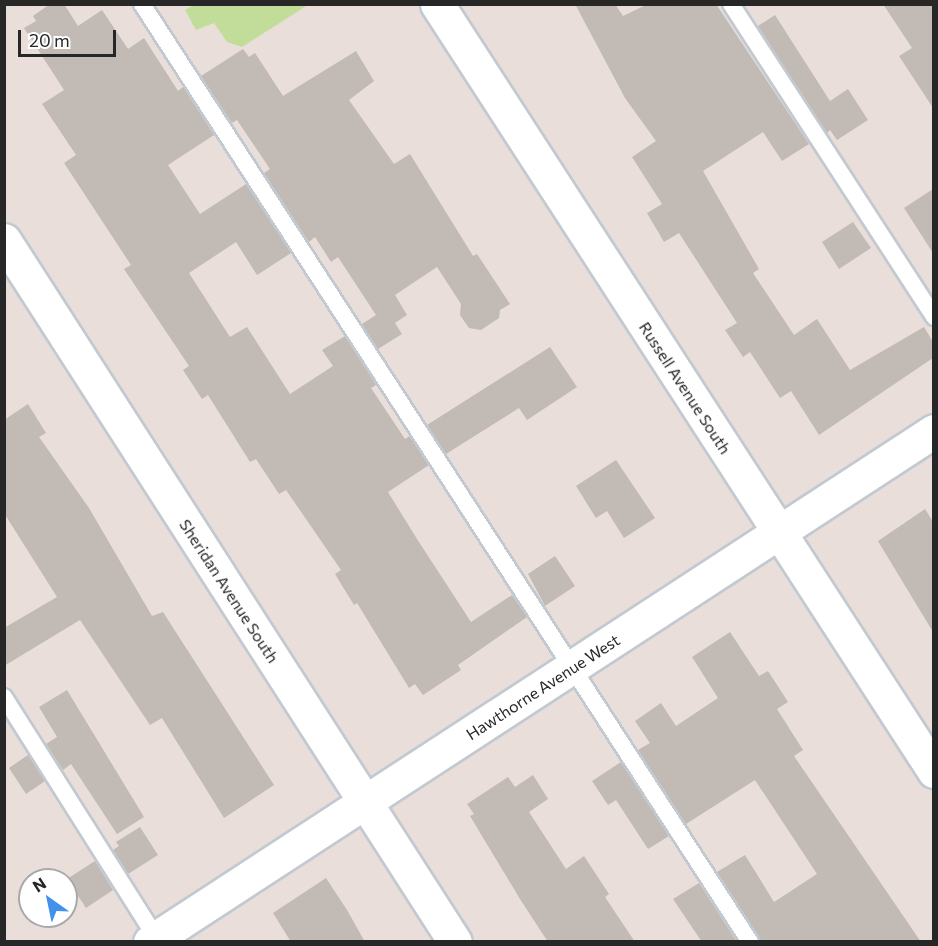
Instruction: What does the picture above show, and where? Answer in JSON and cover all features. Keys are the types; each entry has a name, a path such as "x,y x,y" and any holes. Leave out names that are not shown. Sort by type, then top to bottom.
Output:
{"street":[{"name":"Russell Avenue South","path":"437,4 933,771"},
{"name":"Sheridan Avenue South","path":"4,240 455,942"},
{"name":"Hawthorne Avenue West","path":"155,940 933,431"}],"lane":[{"path":"142,4 750,942"},
{"path":"731,4 933,317"},
{"path":"4,697 155,940"}],"green space":[{"path":"194,5 308,5 242,47 227,42 214,23 196,30 185,10"}],"building":[{"path":"50,4 64,4 78,26 102,10 128,49 144,38 178,91 183,87 214,135 168,165 200,214 246,184 291,253 257,275 236,242 189,273 230,337 247,327 290,394 333,366 322,350 345,336 376,385 371,388 405,439 410,436 429,465 388,492 417,539 471,622 512,595 527,617 458,665 461,670 423,695 415,684 409,688 357,603 354,605 335,574 341,570 286,490 279,494 256,459 250,462 208,395 202,399 183,370 189,366 124,269 131,265 64,163 76,155 42,104 64,90 24,28 36,21 33,16"},
{"path":"575,4 615,4 623,16 648,4 716,4 809,144 782,161 763,132 703,171 759,269 753,273 794,335 817,319 850,370 924,327 933,342 933,358 819,435 791,391 780,398 750,352 743,357 725,330 737,323 679,233 664,242 647,213 662,204 632,157 656,141 625,98"},
{"path":"883,4 933,4 933,108 899,56 912,48"},
{"path":"775,15 830,101 848,89 868,120 837,140 830,130 827,133 758,26"},
{"path":"243,49 249,57 255,53 283,96 356,51 374,81 349,100 394,164 410,154 473,256 477,254 510,304 500,310 499,318 481,330 469,328 460,315 461,304 437,267 395,295 407,315 395,323 402,334 378,349 362,324 376,315 338,257 331,262 315,237 309,242 264,173 270,169 237,120 232,123 201,76"},
{"path":"933,189 933,253 904,208"},
{"path":"853,222 871,248 839,269 822,242"},
{"path":"550,347 577,387 527,420 519,408 446,454 427,425"},
{"path":"28,404 46,433 39,437 89,508 152,616 163,612 274,785 224,818 162,718 150,725 80,620 4,666 4,628 57,597 4,513 4,420"},
{"path":"616,460 655,518 624,538 607,511 596,518 576,486"},
{"path":"925,509 933,522 933,632 878,541"},
{"path":"555,556 575,586 545,606 528,574"},
{"path":"730,632 759,676 768,671 788,702 777,709 803,750 794,756 921,942 760,942 717,872 745,855 774,902 817,874 755,780 686,824 638,750 650,743 635,721 661,703 676,726 718,698 692,657"},
{"path":"67,690 144,817 117,834 71,764 63,770 46,744 57,737 39,707"},
{"path":"28,755 45,781 26,794 9,768"},
{"path":"621,762 669,836 648,849 616,800 608,805 592,781"},
{"path":"533,775 548,799 529,812 566,869 584,856 609,894 605,897 635,942 548,942 520,899 470,816 474,814 467,804 508,777 515,787"},
{"path":"140,827 158,855 128,874 113,850 119,846 116,842"},
{"path":"95,861 113,890 86,908 78,896 78,872"},
{"path":"326,878 365,942 291,942 273,913"},
{"path":"699,883 737,942 702,942 673,899"}]}
